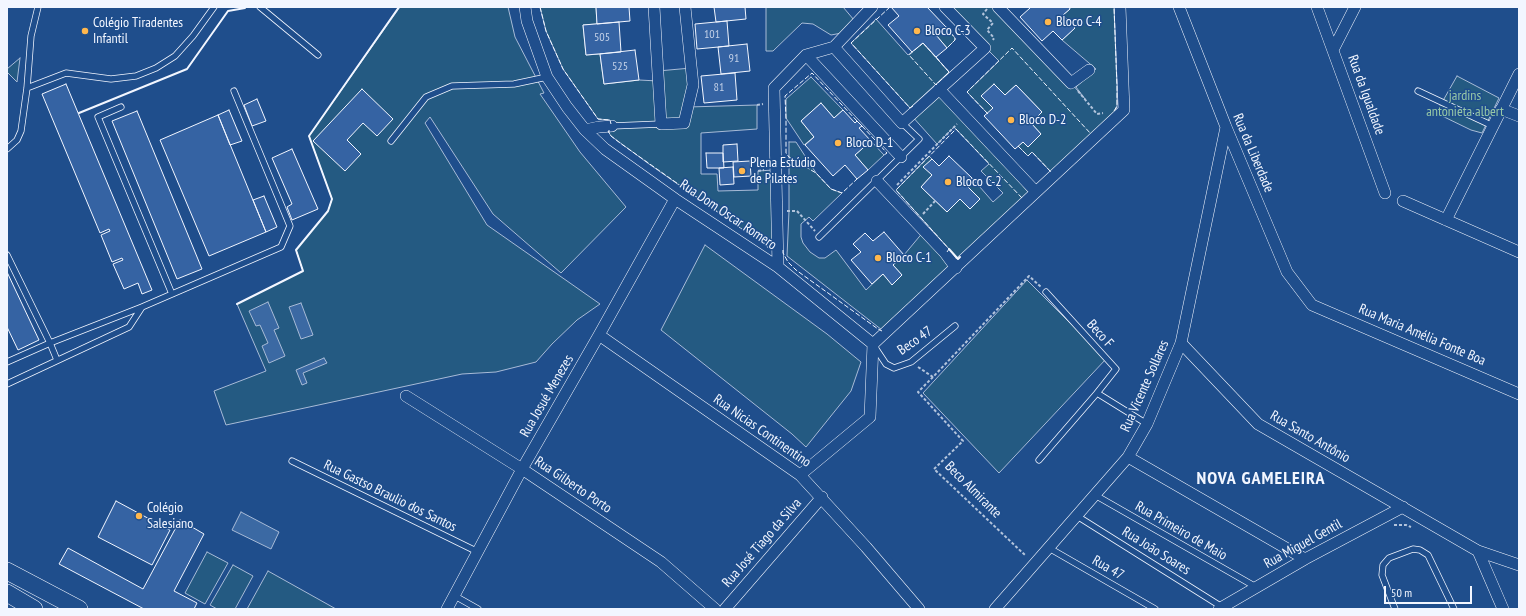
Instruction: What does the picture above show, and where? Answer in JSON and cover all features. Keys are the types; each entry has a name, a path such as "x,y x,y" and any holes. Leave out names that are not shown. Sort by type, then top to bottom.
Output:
{"main road":[{"path":"7,571 79,609"},
{"path":"7,593 34,609"}],"street":[{"name":"Rua Dom Oscar Romero","path":"525,7 527,20 547,77 566,107 585,130 605,149 778,267 873,344"},
{"path":"654,7 661,124 684,124 693,85 685,7"},
{"path":"834,47 902,123 985,48 945,7"},
{"path":"998,7 1071,83 1089,70"},
{"path":"800,475 870,417 873,344 1124,110 1120,7"},
{"name":"Rua da Liberdade","path":"1179,7 1226,127 1287,272 1312,305"},
{"name":"Rua da Igualdade","path":"1317,7 1385,193"},
{"path":"1333,50 1355,7"},
{"path":"778,267 774,88 806,55 834,47 868,8"},
{"path":"806,55 901,157"},
{"path":"1446,220 1519,74"},
{"path":"939,89 1036,192"},
{"path":"1501,109 1519,116"},
{"path":"585,130 612,126"},
{"name":"Rua Vicente Sollares","path":"995,609 1128,457 1147,424 1181,343 1226,127"},
{"path":"877,181 945,253 956,268"},
{"name":"Rua Josué Menezes","path":"447,609 522,469 675,198"},
{"path":"1403,201 1519,252"},
{"name":"Rua Maria Amélia Fonte Boa","path":"1312,305 1519,394"},
{"name":"Rua Nicias Continentino","path":"599,335 800,475 822,497 919,609"},
{"name":"Rua Santo Antônio","path":"1181,343 1258,424 1478,551 1519,565"},
{"name":"Rua Gilberto Porto","path":"406,396 522,469 661,562 715,609"},
{"path":"1128,457 1305,559"},
{"name":"Rua José Tiago da Silva","path":"725,609 822,497"},
{"name":"Rua Miguel Gentil","path":"1222,608 1305,559 1403,507"},
{"path":"1478,551 1503,609"}],"lane":[{"path":"7,149 17,140 21,131 27,88 31,36 38,7"},
{"path":"27,88 66,73 110,78 136,76 156,68 175,56 193,36 214,7"},
{"path":"260,7 318,55"},
{"path":"391,141 426,97 452,86 514,84 547,77"},
{"path":"7,362 50,343 142,307 281,247 290,226 234,91"},
{"path":"1418,92 1493,126"},
{"path":"121,107 98,117 172,294"},
{"path":"820,237 919,139 902,123"},
{"path":"612,126 661,124"},
{"path":"7,255 57,360"},
{"name":"Beco F","path":"1039,460 1098,393 1116,369 1046,292"},
{"path":"7,384 129,328 142,307"},
{"name":"Beco 47","path":"873,344 886,364 894,368 910,362 955,326"},
{"path":"1098,393 1147,424"},
{"name":"Rua Gastso Braulio dos Santos","path":"292,461 478,552"},
{"name":"Rua Primeiro de Maio","path":"1095,495 1256,587"},
{"name":"Rua João Soares","path":"1077,516 1222,608"},
{"name":"Rua 47","path":"1049,548 1155,609"},
{"path":"1394,609 1382,575 1384,565 1389,558 1413,549 1420,550 1428,555 1454,609"},
{"path":"454,596 478,609"}],"path":[{"path":"985,48 994,38 987,30 993,23 983,14 989,7"},
{"path":"1071,83 1097,114 1109,112"},
{"path":"893,190 954,127"},
{"path":"916,222 935,201"},
{"path":"784,211 797,211 820,237"},
{"path":"910,362 933,377 1030,276 1046,292"},
{"name":"Beco Almirante","path":"933,377 918,392 963,441 934,470 1034,564"}],"green space":[{"path":"400,7 508,7 515,37 544,93 540,94 580,152 626,207 561,273 493,214 430,117 425,123 487,225 600,304 577,320 536,362 496,372 462,374 226,425 214,391 266,371 237,304 303,271 296,250 328,211 332,199 309,136"},
{"path":"540,7 596,7 597,24 583,25 586,55 600,54 604,84 639,80 658,81 658,71 691,68 688,107 757,105 757,129 701,133 701,174 717,174 718,191 758,190 758,171 773,170 773,248 769,248 611,136 608,131 614,131 610,120 598,119 563,69 546,31"},
{"path":"766,7 843,7 854,20 847,32 831,35 813,24 802,23 773,51 766,51"},
{"path":"945,7 998,7 1085,99 1076,87 1096,69 1062,40 1075,28 1063,15 1070,9 1069,7 1114,7 1117,87 1117,106 1115,111 1051,172 1032,152 1028,156 1018,146 1023,142 1028,147 1041,134 1031,123 1042,112 1016,85 1005,95 994,84 982,96 993,108 988,114 967,92 999,61"},
{"path":"876,19 908,55 923,43 949,72 910,108 851,43"},
{"path":"946,27 955,38 955,40 947,48 936,35"},
{"path":"20,58 17,82 7,72 7,69"},
{"name":"jardins antonieta albert","path":"1457,76 1499,98 1482,133 1471,130 1436,113"},
{"path":"811,77 843,110 834,118 821,103 801,121 814,137 804,145 786,118 786,99"},
{"path":"939,89 1029,193 958,259 896,190 929,156 932,159 924,167 932,175 921,187 947,212 960,199 970,209 980,199 966,185 972,178 993,202 1003,193 981,171 989,164 954,127 937,144 911,115"},
{"path":"871,141 884,155 868,170 855,155"},
{"path":"789,142 796,142 816,173 831,189 842,193 813,221 809,217 801,224 801,237 803,243 810,252 819,258 825,258 836,250 866,290 883,274 892,284 902,275 893,265 904,255 924,231 951,265 882,330 787,256 789,211"},
{"path":"705,245 827,334 861,362 851,391 806,447 792,434 661,330"},
{"path":"1027,280 1106,359 999,473 923,393"},
{"path":"207,552 228,563 205,604 185,593"},
{"path":"233,565 253,576 235,609 217,609 210,605"},
{"path":"268,571 336,609 247,609"}],"shaded area":[{"path":"268,302 279,328 274,330 285,356 269,363 262,346 268,343 260,325 256,326 249,311"},
{"path":"301,303 313,335 301,339 289,307"},
{"path":"324,358 327,363 303,373 307,383 302,385 296,370"},
{"path":"241,512 279,532 271,549 232,530"}],"building":[{"path":"596,7 629,7 630,21 597,24"},
{"path":"714,7 745,7 746,19 716,22"},
{"name":"Bloco C-3","path":"891,7 927,7 946,27 936,35 947,48 936,57 923,43 912,52 888,25 899,16"},
{"name":"Bloco C-4","path":"1029,7 1069,7 1070,9 1063,15 1075,28 1062,40 1053,31 1042,41 1020,17 1030,8"},
{"path":"727,21 729,46 697,49 695,24"},
{"path":"619,22 621,52 586,55 583,25"},
{"path":"747,44 750,71 721,74 718,47"},
{"path":"635,50 639,80 604,84 600,54"},
{"path":"735,73 737,100 704,103 701,76"},
{"path":"66,84 152,290 142,294 138,283 124,289 113,264 123,260 122,258 112,262 101,235 110,231 109,229 100,233 42,94"},
{"name":"Bloco D-2","path":"994,84 1005,95 1016,85 1042,112 1031,123 1041,134 1028,147 1023,142 1015,149 984,116 993,108 981,96"},
{"path":"362,89 393,119 377,136 363,123 347,140 361,154 345,171 313,141"},
{"path":"257,99 266,121 252,126 244,105"},
{"name":"Bloco D-1","path":"821,103 834,118 843,110 855,123 857,121 862,126 859,128 871,141 855,155 868,170 857,179 845,165 833,176 805,145 814,137 801,121"},
{"path":"229,110 242,141 230,145 218,115"},
{"path":"137,111 202,269 177,279 112,121"},
{"path":"218,115 266,232 209,256 160,140"},
{"path":"737,144 738,161 723,162 723,145"},
{"path":"292,149 318,209 292,220 287,207 292,204 272,158"},
{"path":"706,153 723,153 724,168 707,168"},
{"name":"Bloco C-2","path":"949,156 972,178 966,185 980,199 970,209 960,199 947,212 921,187 932,175 923,167 932,159 939,166"},
{"name":"Plena Estúdio de Pilates","path":"750,161 751,176 734,177 733,162"},
{"path":"733,167 734,184 720,185 719,168"},
{"path":"264,196 277,227 266,232 253,200"},
{"name":"Bloco C-1","path":"884,232 904,255 893,265 902,275 892,285 883,274 872,284 851,260 861,252 853,244 865,233 873,241"},
{"path":"7,272 39,340 18,350 7,327"},
{"path":"116,501 170,530 152,565 98,537"},
{"path":"180,520 204,534 174,591 197,603 194,609 144,609 59,564 68,548 143,589"}],"fence":[{"path":"540,7 546,31 563,69 598,119 610,120 611,124"},
{"path":"890,7 851,43 910,108 913,106"},
{"path":"1114,7 1117,106 1114,111"},
{"path":"946,27 955,38 955,40 947,48"},
{"path":"923,43 949,72 936,85 909,55 923,43"},
{"path":"988,114 967,92 1012,48 1091,134"},
{"path":"936,57 949,72 943,78"},
{"path":"857,121 812,73 785,96 786,153 789,157 816,173 831,189 842,193 857,179"},
{"path":"862,126 887,153 884,155"},
{"path":"947,252 949,249 896,190 956,129 1023,199"},
{"path":"610,131 608,131 611,136 620,143 769,248 773,248 773,245"},
{"path":"1018,146 1028,156 1032,152 1051,172"},
{"path":"783,250 788,262 796,270 882,331"}],"wall":[{"path":"237,304 303,271 296,250 328,211 332,199 309,136 399,7"},
{"path":"79,113 187,69 228,11 245,8"},
{"path":"949,249 958,259 960,257"}],"place":[{"name":"Bloco C-4","path":"1048,22"},
{"name":"Colégio Tiradentes Infantil","path":"85,31"},
{"name":"Bloco C-3","path":"917,31"},
{"name":"Bloco D-2","path":"1011,120"},
{"name":"Bloco D-1","path":"838,143"},
{"name":"Plena Estúdio de Pilates","path":"742,171"},
{"name":"Bloco C-2","path":"948,182"},
{"name":"Bloco C-1","path":"878,258"},
{"name":"Colégio Salesiano","path":"139,516"}],"district":[{"name":"NOVA GAMELEIRA","path":"1261,479"}]}
